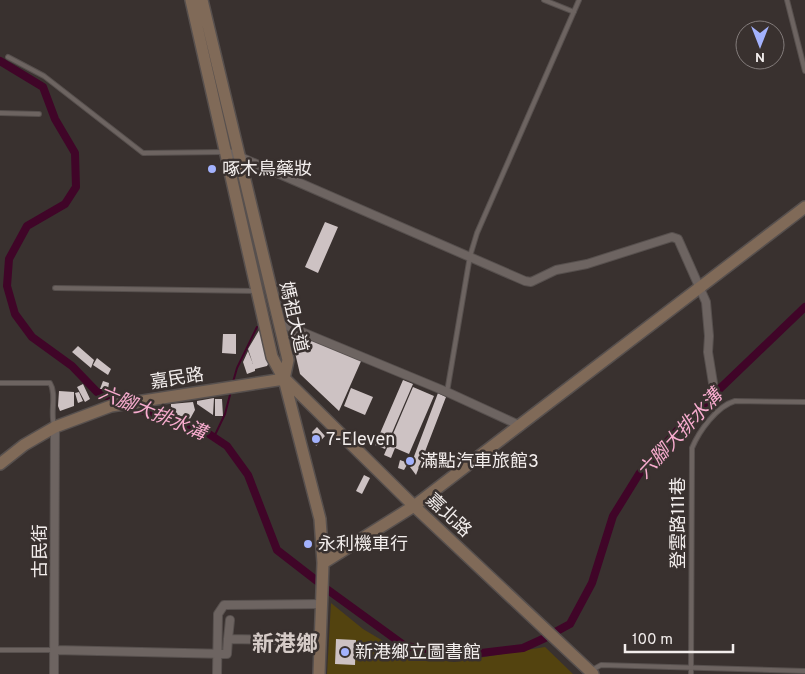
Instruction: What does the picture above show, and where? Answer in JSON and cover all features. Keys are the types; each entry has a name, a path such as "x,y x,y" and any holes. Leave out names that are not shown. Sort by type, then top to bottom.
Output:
{"main road":[{"name":"媽祖大道","path":"191,0 272,357 284,379"},
{"name":"媽祖大道","path":"202,0 288,360 284,379"},
{"path":"323,563 414,506 805,207"},
{"path":"284,379 320,519 323,563 319,674"},
{"name":"嘉民路","path":"0,464 24,445 55,428 111,406 284,379"},
{"name":"嘉北路","path":"284,379 414,506 592,673"}],"street":[{"path":"226,152 532,282 556,270 587,264 672,237 678,239 706,302 709,336 708,352 713,383"},
{"path":"278,322 447,392 520,426"},
{"name":"古民街","path":"54,674 55,428"},
{"path":"217,674 218,614 224,605 322,604"},
{"path":"55,650 226,654 230,620"},
{"path":"228,639 321,641"}],"lane":[{"path":"544,0 574,12"},
{"path":"447,392 470,256 477,232 579,0"},
{"path":"787,0 805,71"},
{"path":"8,57 44,76 143,153 226,152"},
{"path":"0,114 39,114"},
{"path":"55,288 257,291"},
{"path":"0,383 50,383 53,388 52,416 55,428"},
{"name":"登雲路111巷","path":"691,674 692,448 698,433 727,403 735,401 805,402"},
{"path":"0,650 55,650"},
{"path":"592,673 601,664 692,669 805,670"}],"shaded area":[{"path":"331,603 363,629 405,654 454,662 545,647 573,674 327,674"}],"building":[{"path":"325,222 338,227 318,273 305,267"},
{"path":"261,327 269,362 267,366 255,369 255,371 247,374 243,362 248,351 253,364 248,349"},
{"path":"289,327 362,359 339,411 300,374"},
{"path":"223,334 236,334 236,354 222,353"},
{"path":"78,346 94,360 91,368 72,352"},
{"path":"97,358 111,369 108,375 93,365"},
{"path":"403,380 413,384 385,449 375,445"},
{"path":"103,381 109,383 108,389 100,389"},
{"path":"83,384 90,399 85,402 77,387"},
{"path":"413,387 434,396 409,454 395,448 391,458 384,455"},
{"path":"351,388 373,397 365,415 344,406"},
{"path":"59,391 74,392 74,406 60,411 58,406"},
{"path":"79,392 83,401 78,403 75,393"},
{"path":"438,393 446,397 416,475 410,467"},
{"path":"214,398 213,415 197,404 197,401"},
{"path":"215,399 222,399 223,416 215,416"},
{"path":"193,402 195,410 190,419 171,413 171,404"},
{"path":"317,427 325,436 316,446 312,432"},
{"path":"400,460 408,463 404,470 398,468"},
{"path":"364,475 370,478 362,494 356,491"},
{"name":"新港鄉立圖書館","path":"336,639 356,640 355,665 335,664"}],"waterway":[{"name":"六腳大排水溝","path":"0,61 43,87 55,119 75,153 76,187 65,204 27,226 9,259 7,286 15,314 32,337 72,366 97,392 149,413 200,428 227,446 248,475 277,550 317,581"},
{"name":"六腳大排水溝","path":"557,631 570,624 592,583 613,516 639,474 683,424 805,307"},
{"path":"233,382 237,368 257,327"},
{"path":"214,437 225,414 231,391"},
{"name":"六腳大排水溝","path":"328,590 405,646 449,652 481,653 523,648 545,638"}],"place":[{"name":"啄木鳥藥妝","path":"212,169"},
{"name":"7-Eleven","path":"316,439"},
{"name":"滿點汽車旅館3","path":"410,461"},
{"name":"永利機車行","path":"308,544"},
{"name":"新港鄉立圖書館","path":"345,652"}],"district":[{"name":"新港鄉","path":"285,643"}]}
